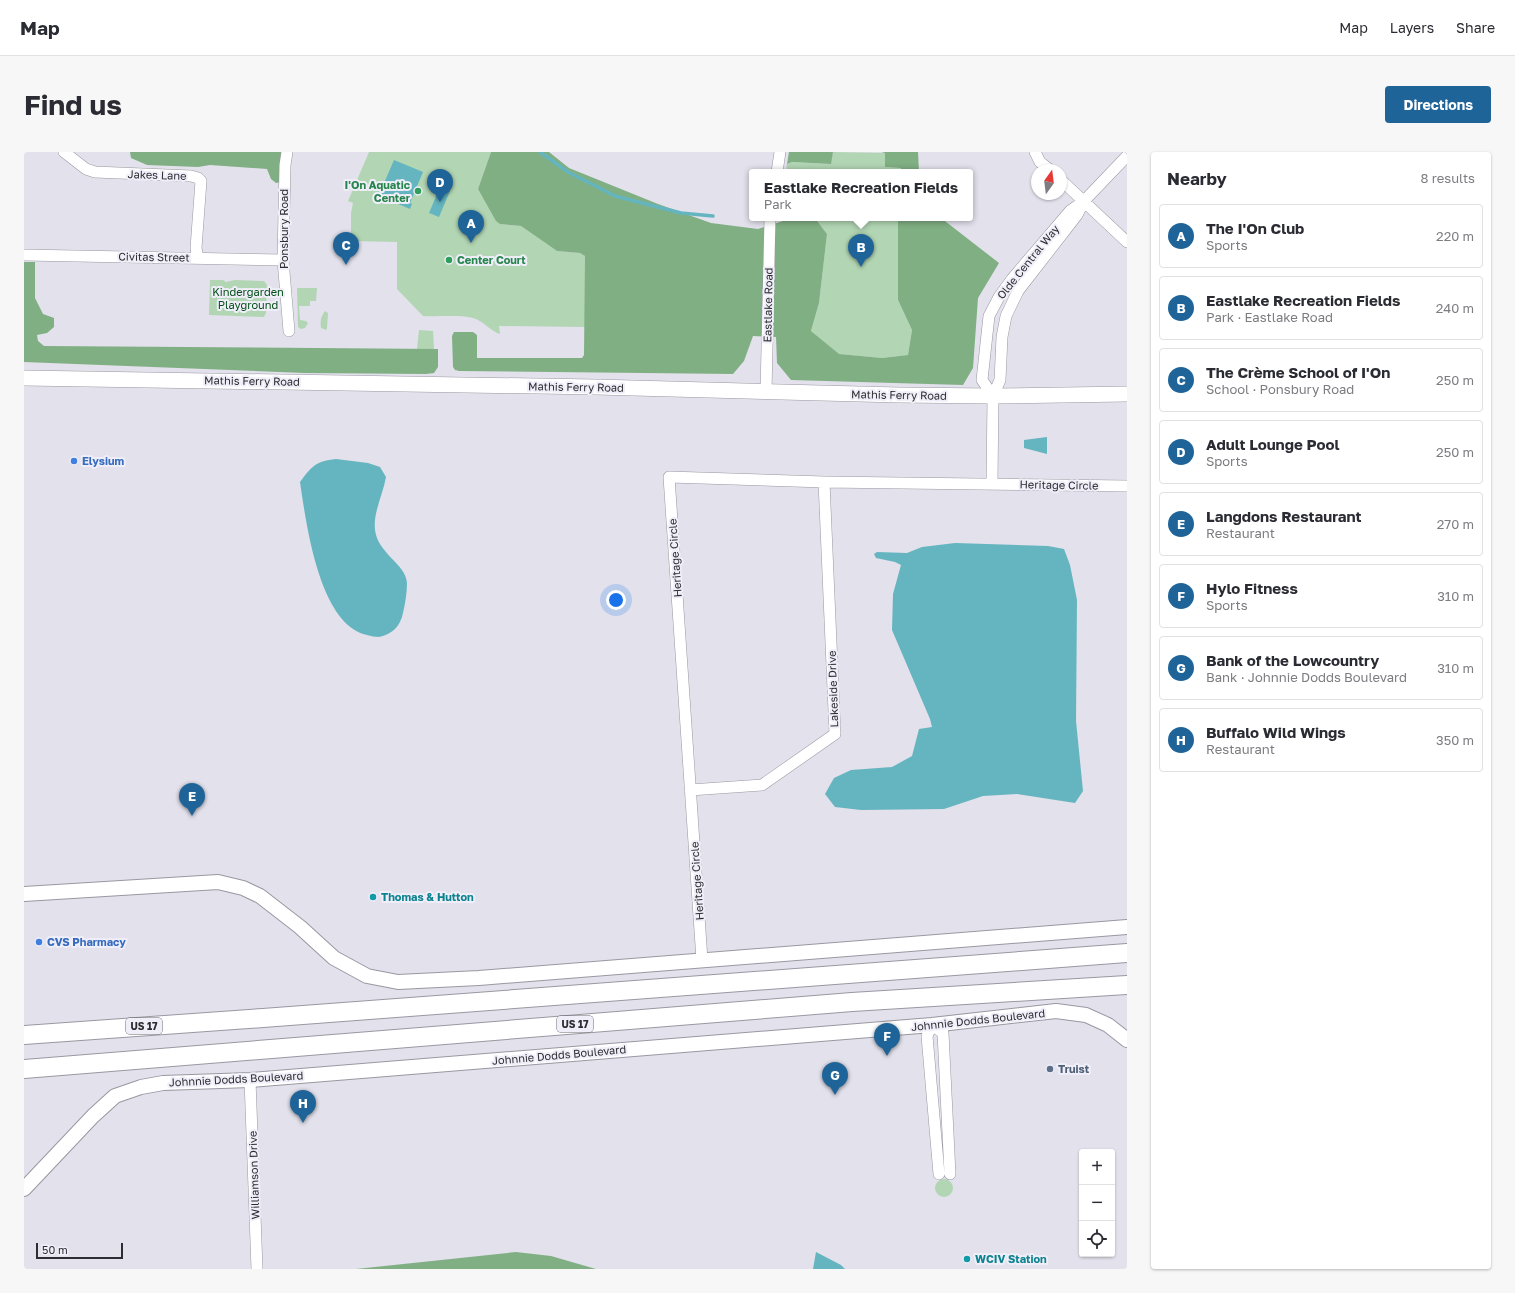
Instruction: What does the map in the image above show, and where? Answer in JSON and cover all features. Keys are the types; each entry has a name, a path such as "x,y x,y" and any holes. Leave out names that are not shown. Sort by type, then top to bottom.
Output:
{"highway":[{"name":"US 17","path":"24,1034 263,1018 1127,953"},
{"name":"Johnnie Dodds Boulevard","path":"24,1069 852,1002 1127,985"}],"main road":[{"name":"Mathis Ferry Road","path":"24,378 596,387 993,396 1127,394"}],"street":[{"name":"Jakes Lane","path":"64,152 86,169 96,172 191,176 198,178 201,182 196,248 198,258"},
{"name":"Ponsbury Road","path":"287,152 285,165 283,260 289,331"},
{"path":"777,169 780,152"},
{"path":"1035,152 1042,164"},
{"name":"Olde Central Way","path":"993,396 982,380 989,316 999,297 1012,279 1070,211 1084,201 1127,156"},
{"path":"1067,185 1127,242"},
{"name":"Olde Central Way","path":"993,396 1000,380 1002,337 1006,316 1018,291 1077,215 1084,201"},
{"name":"Eastlake Road","path":"766,392 770,221"},
{"name":"Civitas Street","path":"24,255 283,260"},
{"path":"992,484 993,396"},
{"name":"Heritage Circle","path":"702,960 669,478 824,482 1127,486"},
{"name":"Lakeside Drive","path":"690,790 762,785 835,734 824,482"},
{"path":"24,894 218,882 243,888 260,896 300,926 334,958 367,976 398,982 479,978 1127,927"},
{"name":"Johnnie Dodds Boulevard","path":"24,1189 93,1116 115,1096 140,1087 163,1083 250,1080 932,1025 1056,1011 1086,1015 1108,1025 1127,1040"},
{"path":"932,1025 943,1034 946,1076 945,1174 930,1077 927,1036 932,1025"},
{"path":"930,1077 946,1076"},
{"name":"Williamson Drive","path":"250,1080 257,1269"}],"green space":[{"path":"130,152 282,152 282,182 276,183 271,179 267,169 210,165 198,167 147,165 131,158"},
{"path":"369,152 491,152 478,189 500,224 521,226 557,251 581,253 585,256 585,327 499,326 500,334 471,317 423,316 397,289 397,242 351,241 351,213 353,203 348,201"},
{"path":"491,152 549,152 569,168 658,204 711,223 758,229 783,221 817,221 827,234 819,303 811,331 839,354 882,358 908,355 912,330 898,300 898,221 945,221 999,263 978,298 973,368 963,385 791,380 777,363 776,337 753,336 744,361 733,374 455,370 453,367 452,336 454,332 473,332 477,335 477,358 582,358 584,355 585,256 580,253 557,251 521,226 500,224 496,221 478,189"},
{"path":"789,152 833,152 831,164 792,162 787,164"},
{"path":"833,152 885,153 885,167 901,169 786,169 787,164 792,162 830,164"},
{"path":"881,152 918,152 919,169 885,167 885,153"},
{"path":"817,221 898,221 898,300 912,330 908,355 882,358 838,354 811,331 819,303 827,234"},
{"path":"24,262 35,262 35,298 43,314 54,318 54,327 47,333 37,335 38,341 44,346 438,349 438,367 434,373 426,374 304,373 24,362"},
{"name":"Kindergarden Playground","path":"210,280 223,280 226,282 235,280 264,281 267,285 266,313 264,317 209,315"},
{"path":"297,288 317,288 316,301 310,301 310,306 299,306 300,320 308,323 305,328 301,329 298,327"},
{"path":"325,311 328,313 326,330 321,328 321,321"},
{"path":"419,330 433,331 434,349 417,349"},
{"path":"944,1179 950,1182 953,1188 950,1194 944,1197 938,1194 935,1188 938,1182"},
{"path":"516,1252 551,1256 596,1269 356,1269"}],"water":[{"path":"394,160 423,172 410,203 412,204 410,209 377,195 381,190"},
{"path":"440,187 450,191 439,217 429,213"},
{"path":"1047,437 1047,454 1024,448 1024,440"},
{"path":"336,459 368,463 380,467 386,477 375,517 375,530 381,546 402,570 407,587 404,610 398,626 392,632 379,637 367,635 351,627 337,612 326,593 311,545 300,482 315,465 324,461"},
{"path":"955,543 1048,546 1064,549 1070,565 1077,600 1076,721 1083,791 1075,803 1017,794 983,796 944,809 861,810 835,807 825,794 834,778 851,770 892,767 912,756 919,729 932,727 930,719 892,630 893,594 901,565 895,562 876,558 874,554 877,552 907,553 922,547"},
{"path":"816,1252 841,1265 845,1269 813,1269"}],"waterway":[{"path":"540,152 568,172 615,196 681,213 713,216"}],"place":[{"name":"I'On Aquatic Center","path":"418,191"},
{"name":"Adult Lounge Pool","path":"440,202"},
{"name":"The I'On Club","path":"471,243"},
{"name":"Center Court","path":"449,260"},
{"name":"The Crème School of I'On","path":"346,265"},
{"name":"Eastlake Recreation Fields","path":"861,267"},
{"name":"Elysium","path":"74,461"},
{"name":"Langdons Restaurant","path":"192,816"},
{"name":"Thomas & Hutton","path":"373,897"},
{"name":"CVS Pharmacy","path":"39,942"},
{"name":"Hylo Fitness","path":"887,1056"},
{"name":"Truist","path":"1050,1069"},
{"name":"Bank of the Lowcountry","path":"835,1095"},
{"name":"Buffalo Wild Wings","path":"303,1123"},
{"name":"WCIV Station","path":"967,1259"}]}
